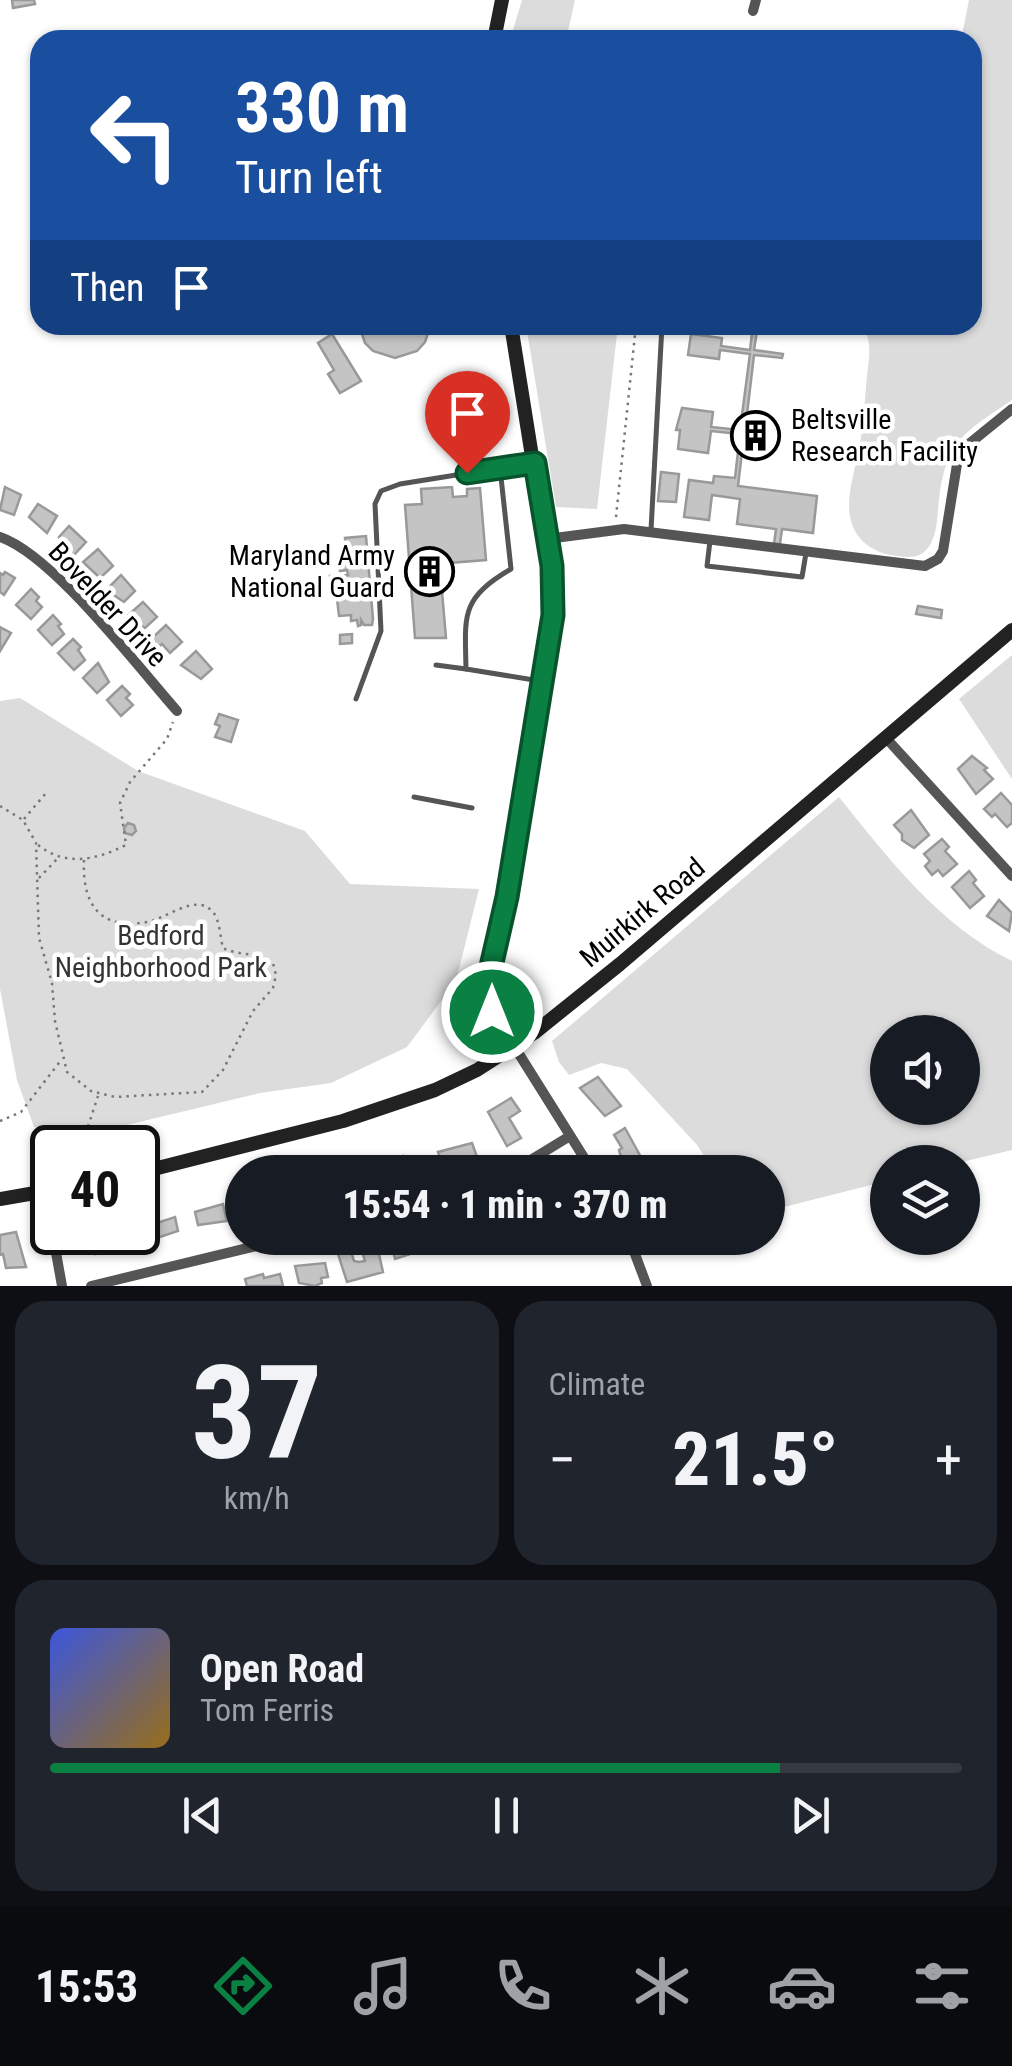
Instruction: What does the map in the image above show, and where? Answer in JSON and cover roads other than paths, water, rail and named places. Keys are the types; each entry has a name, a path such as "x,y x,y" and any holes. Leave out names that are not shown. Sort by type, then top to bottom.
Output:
{"main road":[{"path":"496,30 502,0"},
{"path":"513,335 547,539 554,605 490,982 492,1012 514,1046"},
{"name":"Muirkirk Road","path":"160,1168 383,1108 454,1082 514,1046 704,894 1012,630"},
{"path":"0,1199 30,1194"}],"street":[{"path":"547,539 619,530 925,566 943,551 959,452 1012,409"},
{"name":"Bovelder Drive","path":"0,537 23,547 50,570 177,711"},
{"path":"886,738 1012,876"},
{"path":"514,1046 582,1155"},
{"path":"538,1155 570,1136"},
{"path":"91,1286 225,1254"},
{"path":"58,1255 62,1286"},
{"path":"636,1255 647,1286"}],"lane":[{"path":"651,533 661,335"},
{"path":"356,699 381,631 375,504 382,491 400,484 535,463"},
{"path":"466,669 465,614 488,582 510,569 500,468"},
{"path":"710,541 707,566 802,577 806,553"},
{"path":"436,665 543,682"},
{"path":"414,797 472,808"}],"place":[{"name":"Beltsville Research Facility","path":"756,435"},
{"name":"Maryland Army National Guard","path":"430,571"}],"park label":[{"name":"Bedford Neighborhood Park","path":"161,951"}]}
